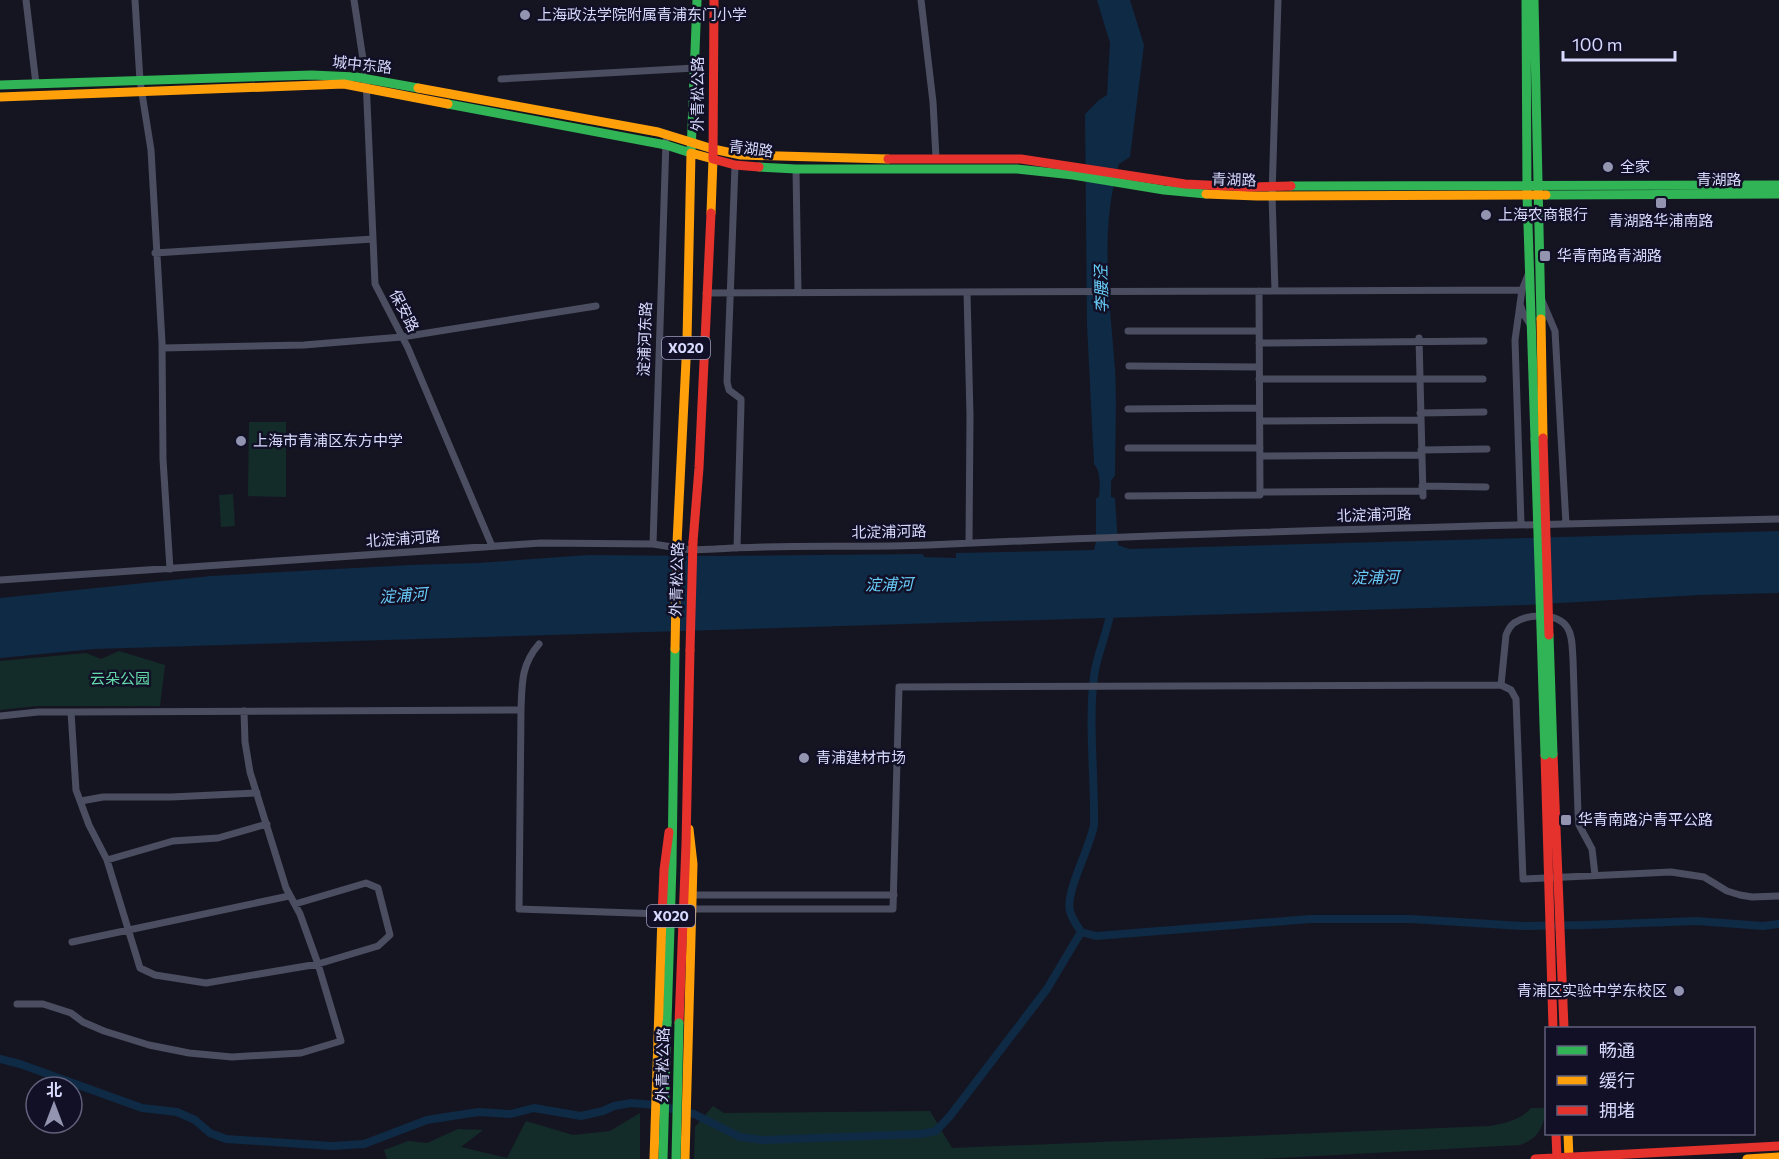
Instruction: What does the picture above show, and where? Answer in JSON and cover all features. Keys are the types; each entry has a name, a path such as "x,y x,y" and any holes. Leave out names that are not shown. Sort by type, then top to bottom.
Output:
{"main road":[{"name":"外青松公路","path":"663,1159 673,809 677,543 687,340 697,0"},
{"name":"外青松公路","path":"676,1159 693,542 699,468 713,154 714,0"},
{"path":"1526,0 1527,190 1531,326 1539,439"},
{"path":"1534,0 1540,296 1539,439 1554,878 1560,907 1564,1027"},
{"name":"城中东路","path":"0,85 312,75 667,135 713,154"},
{"name":"城中东路","path":"0,97 366,83 666,145 691,153"},
{"name":"青湖路","path":"691,153 1021,159 1119,178 1272,191 1527,190 1779,185"},
{"name":"青湖路","path":"713,154 735,165 796,169 1017,169 1084,172"},
{"name":"青湖路","path":"1538,189 1779,194"},
{"path":"654,1159 664,863 673,809"},
{"path":"684,1159 693,895 692,849 687,815"},
{"path":"1553,1027 1550,907 1554,878"},
{"path":"1556,1135 1557,1158"},
{"path":"1568,1135 1569,1158"},
{"path":"655,1145 662,1154 668,1156 679,1154 685,1146"},
{"path":"1535,1159 1779,1146"},
{"path":"1747,1159 1779,1157"}],"street":[{"path":"26,0 36,84"},
{"path":"135,0 140,81 151,150 162,348 163,459 170,569"},
{"name":"保安路","path":"354,0 366,83 375,284 402,336 492,546"},
{"path":"921,0 933,102 936,158"},
{"path":"1275,291 1272,191 1278,0"},
{"path":"501,79 695,68"},
{"name":"淀浦河东路","path":"653,544 667,135"},
{"path":"735,165 727,382 729,390 741,399 737,548"},
{"path":"796,169 798,292"},
{"path":"155,253 373,239"},
{"path":"1521,524 1515,340 1522,290 1530,270"},
{"path":"706,293 1522,290"},
{"path":"1128,496 1260,495 1259,291"},
{"path":"967,292 970,416 969,543"},
{"path":"1540,296 1555,331 1566,524"},
{"path":"1520,302 1523,314 1531,326"},
{"path":"162,348 304,345 402,336 597,306"},
{"path":"1128,331 1259,331"},
{"path":"1418,340 1422,491"},
{"path":"1259,343 1484,341"},
{"path":"1129,366 1259,367"},
{"path":"1259,379 1484,379"},
{"path":"1128,409 1259,408"},
{"path":"1260,421 1484,412"},
{"path":"1128,448 1260,452 1421,452 1487,449"},
{"path":"1260,492 1422,491 1486,487"},
{"name":"北淀浦河路","path":"0,580 541,543 653,544 691,550 1521,524 1779,519"},
{"path":"1502,686 1506,635 1509,628 1516,622 1539,616 1554,617 1568,627 1573,659 1579,825 1592,849 1595,875"},
{"path":"539,644 525,666 520,710 519,909 662,914"},
{"path":"692,909 893,909 898,687 1502,686 1511,690 1516,699 1523,879 1671,872 1704,877 1740,895 1779,896"},
{"path":"0,716 71,711 520,710"},
{"path":"71,711 76,790 89,825 107,860 140,968 155,975 206,983 318,964 378,946 390,935 378,888 366,883 295,904"},
{"path":"18,1004 43,1004 71,1013 83,1022 104,1031 149,1045 189,1053 232,1057 301,1053 341,1041 318,964 300,914 289,896 246,757 244,711"},
{"path":"81,801 103,797 257,794"},
{"path":"107,860 173,841 218,838 267,825"},
{"path":"693,895 894,895"},
{"path":"72,942 289,896"}],"green space":[{"path":"249,422 286,422 286,497 248,496"},
{"path":"233,494 235,526 221,527 219,495"},
{"name":"云朵公园","path":"119,651 165,665 160,706 37,706 0,710 0,661 86,653 101,659"},
{"path":"713,1106 724,1113 930,1111 952,1148 1490,1126 1518,1118 1531,1108 1545,1108 1544,1121 1536,1136 1520,1145 1260,1159 694,1159 695,1127"},
{"path":"640,1113 640,1159 387,1159 384,1150 408,1141 427,1143 458,1129 483,1130 461,1147 507,1158 526,1121 573,1135 610,1131"}],"water":[{"path":"1097,0 1130,0 1144,45 1130,157 1119,164 1109,215 1109,292 1116,395 1115,475 1111,481 1111,497 1115,498 1118,545 1129,549 1779,531 1779,593 1526,605 94,649 0,658 0,598 211,576 478,563 588,555 923,554 924,557 956,558 956,553 1094,550 1096,498 1099,497 1100,484 1098,471 1094,464 1087,325 1085,114 1107,95 1110,43"}],"waterway":[{"path":"1111,609 1095,667 1092,694 1094,825 1069,903 1073,919 1081,932 1096,936 1310,919 1411,919 1522,926 1697,921 1763,926 1779,924"},
{"path":"0,1059 142,1108 177,1112 195,1120 210,1133 226,1139 332,1146 364,1144 427,1120 452,1116 479,1112 511,1114 534,1108 581,1116 631,1103 656,1105 694,1114 740,1137 763,1140 921,1134 936,1131 950,1116 1047,989 1081,932"}],"traffic: fast":[{"path":"448,104 666,145 691,153 697,0"},
{"path":"1526,0 1527,194 1535,439"},
{"path":"1534,0 1541,319"},
{"path":"0,85 312,75 356,77 418,88"},
{"path":"759,167 1017,169 1206,194"},
{"path":"1291,186 1779,185"},
{"path":"1546,195 1779,194"},
{"path":"1535,439 1545,755"},
{"path":"1549,635 1553,754"},
{"path":"667,1022 675,649"},
{"path":"663,1159 667,1022"},
{"path":"676,1159 679,1023"}],"traffic: slow":[{"path":"0,97 344,84 448,104"},
{"path":"418,88 658,132 741,155 888,159"},
{"path":"677,543 687,340 691,153 713,159 711,213"},
{"path":"1206,194 1257,196 1546,195"},
{"path":"1541,319 1543,438"},
{"path":"675,649 677,543"},
{"path":"685,1159 693,864 689,829"},
{"path":"654,1159 662,916"},
{"path":"1568,1135 1569,1159"},
{"path":"1747,1159 1779,1157"}],"traffic: jam":[{"path":"714,0 713,159 735,165 759,167"},
{"path":"888,159 1021,159 1185,184 1248,187 1291,186"},
{"path":"693,542 699,468 711,213"},
{"path":"1543,438 1549,635"},
{"path":"690,650 693,542"},
{"path":"679,1023 690,650"},
{"path":"1553,754 1564,1027"},
{"path":"1545,755 1553,1027"},
{"path":"662,916 664,870 669,832"},
{"path":"1556,1135 1557,1159"},
{"path":"1535,1159 1779,1146"}],"place":[{"name":"上海政法学院附属青浦东门小学","path":"525,15"},
{"name":"全家","path":"1608,167"},
{"name":"青湖路华浦南路","path":"1661,203"},
{"name":"上海农商银行","path":"1486,215"},
{"name":"华青南路青湖路","path":"1545,256"},
{"name":"上海市青浦区东方中学","path":"241,441"},
{"name":"青浦建材市场","path":"804,758"},
{"name":"华青南路沪青平公路","path":"1566,820"},
{"name":"青浦区实验中学东校区","path":"1679,991"}],"water label":[{"name":"李腰泾","path":"1101,289"},
{"name":"淀浦河","path":"1375,577"},
{"name":"淀浦河","path":"889,584"},
{"name":"淀浦河","path":"403,595"}]}
